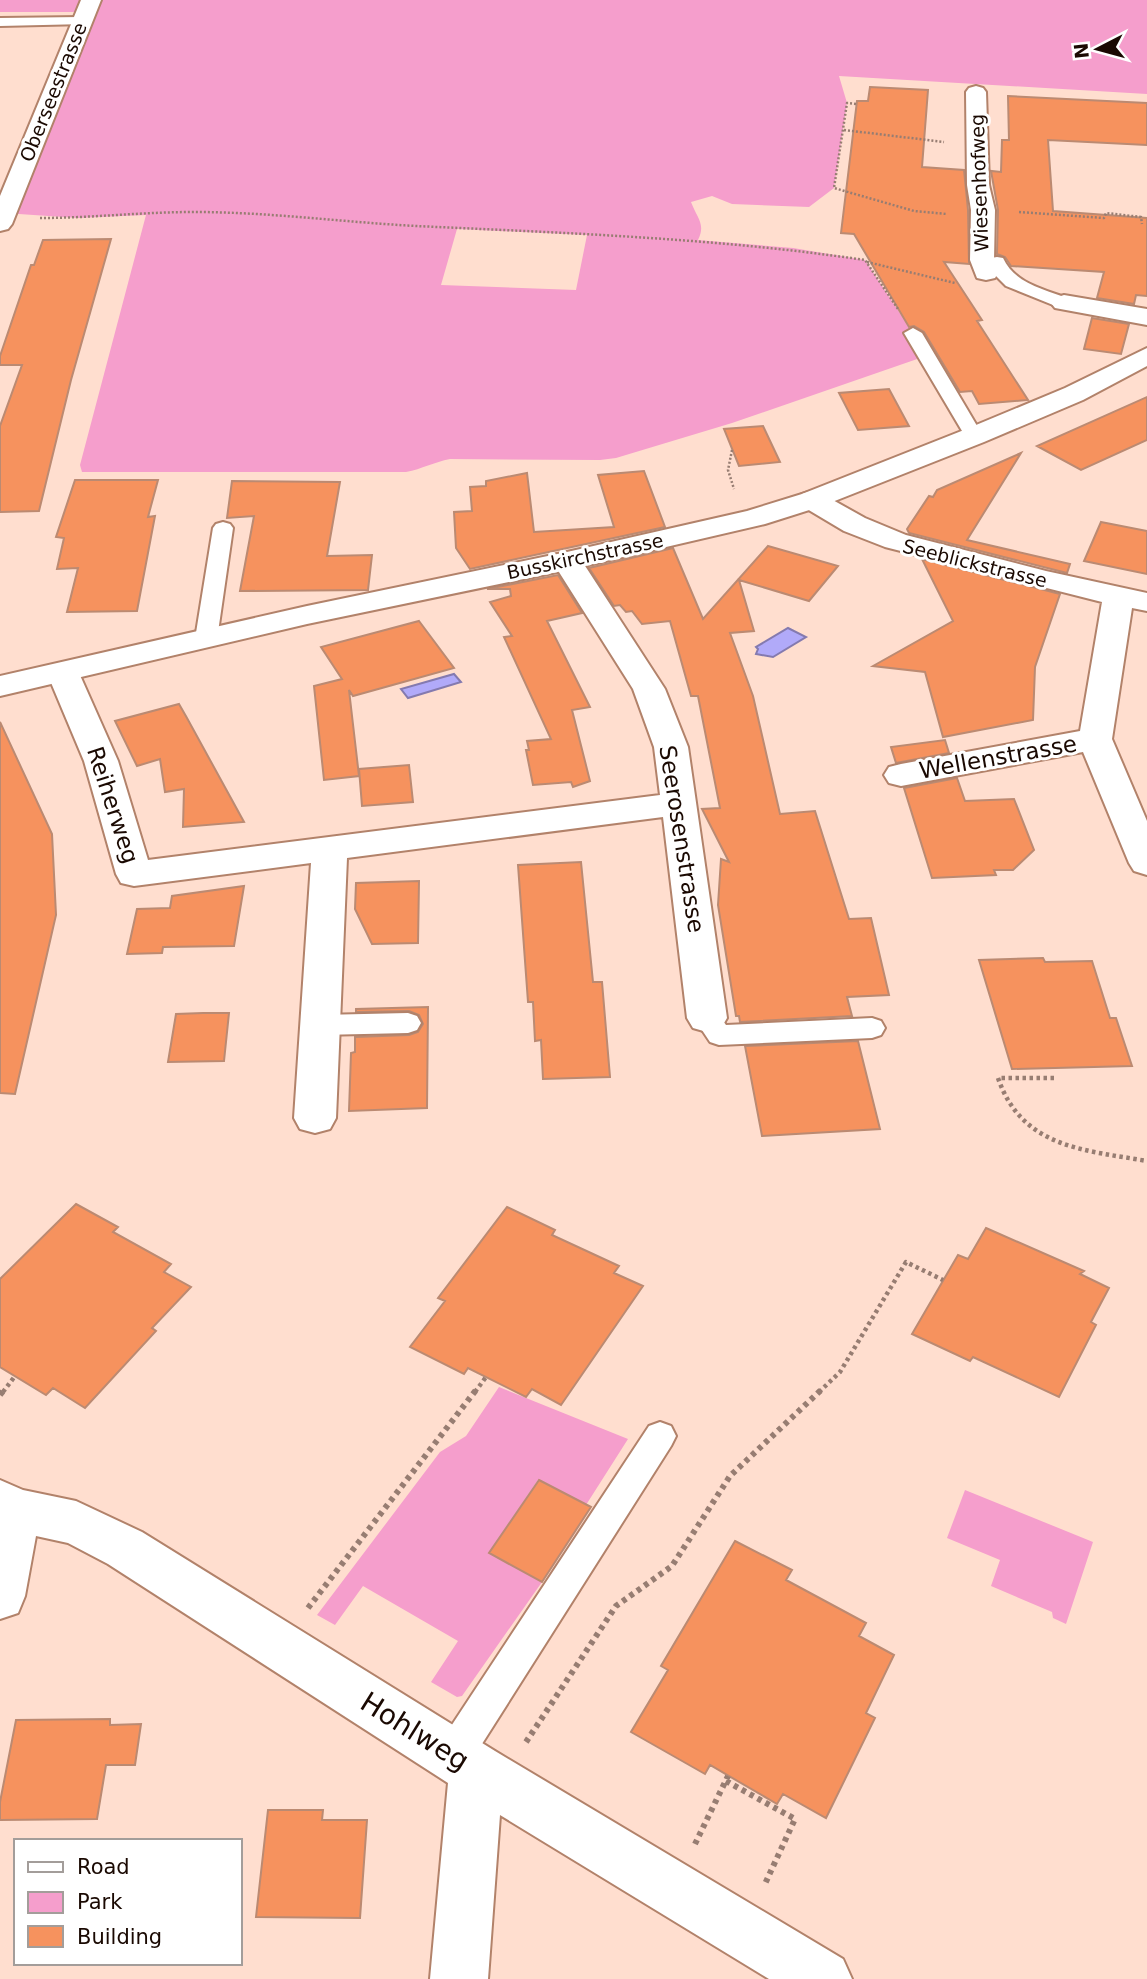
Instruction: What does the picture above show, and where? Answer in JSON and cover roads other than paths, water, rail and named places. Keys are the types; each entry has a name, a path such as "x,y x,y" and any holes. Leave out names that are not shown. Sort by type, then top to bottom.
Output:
{"street":[{"name":"Oberseestrasse","path":"0,224 86,10"},
{"name":"Wiesenhofweg","path":"975,92 978,185 983,218 982,260 991,268"},
{"path":"1064,303 1147,317"},
{"name":"Busskirchstrasse","path":"0,686 434,587 567,561 755,518 812,500 974,436 1074,394 1147,356"},
{"name":"Seeblickstrasse","path":"812,500 847,524 888,540 1133,600"},
{"name":"Seerosenstrasse","path":"567,561 649,689 671,747 707,1018"},
{"name":"Wellenstrasse","path":"1133,600 1095,739 1147,863"},
{"name":"Reiherweg","path":"63,673 113,793 134,874 680,804"},
{"name":"Wellenstrasse","path":"901,775 1095,739"},
{"path":"315,1118 330,847"},
{"path":"0,1596 8,1506"},
{"name":"Hohlweg","path":"8,1506 76,1523 112,1542 475,1770 823,1979"},
{"path":"459,1979 475,1770"}],"lane":[{"path":"0,22 86,10"},
{"path":"991,268 997,269 1012,282 1064,303"},
{"path":"913,333 974,436"},
{"path":"206,639 223,528"},
{"path":"707,1018 719,1034 872,1028"},
{"path":"320,1025 408,1023"},
{"path":"475,1770 660,1436"}]}
